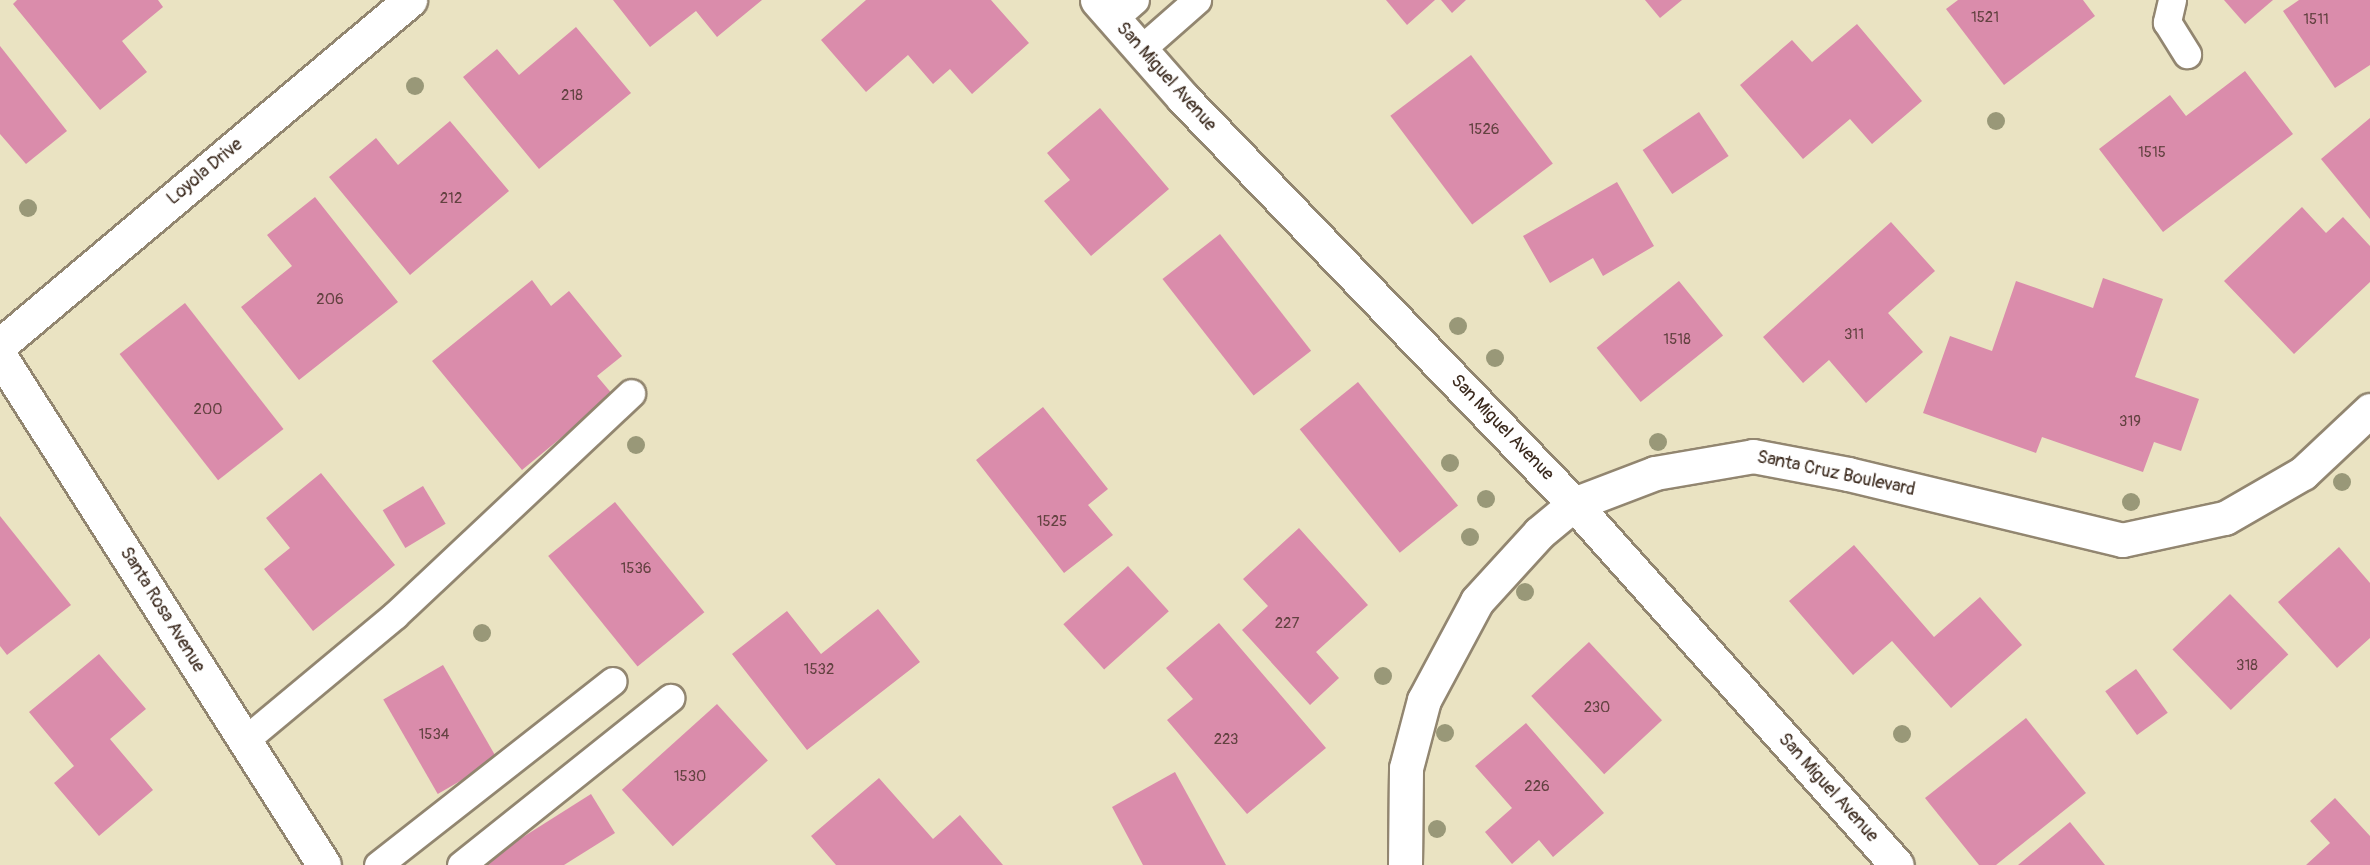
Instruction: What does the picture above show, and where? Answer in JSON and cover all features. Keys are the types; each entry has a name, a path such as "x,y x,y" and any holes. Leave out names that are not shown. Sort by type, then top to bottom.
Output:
{"street":[{"name":"Loyola Drive","path":"0,345 410,0"},
{"name":"San Miguel Avenue","path":"1115,6 1140,50 1574,504 1897,865"},
{"name":"Santa Rosa Avenue","path":"0,356 324,865"},
{"name":"Santa Cruz Boulevard","path":"1405,865 1406,768 1424,700 1478,601 1539,533 1574,504 1655,473 1753,456 1848,474 2122,540 2225,518 2303,473 2370,411"}],"lane":[{"path":"1140,50 1197,0"},
{"path":"2172,0 2167,22 2187,54"},
{"path":"245,741 395,615 631,393"},
{"path":"378,865 613,681"},
{"path":"461,865 670,698"}],"building":[{"path":"17,0 158,0 163,7 122,41 147,72 100,110 13,4"},
{"path":"613,0 762,0 717,37 696,11 650,47"},
{"path":"866,0 991,0 1029,43 972,94 950,69 933,84 908,55 866,92 821,40"},
{"path":"1386,0 1435,0 1407,25"},
{"path":"1441,0 1466,0 1452,13"},
{"path":"1645,0 1682,0 1660,18"},
{"path":"1958,0 2083,0 2095,16 2004,85 1946,9"},
{"path":"2224,0 2273,0 2245,24"},
{"path":"2299,0 2370,0 2370,65 2335,88 2283,11"},
{"path":"1857,24 1922,101 1872,144 1850,119 1803,159 1740,85 1792,40 1812,62"},
{"path":"576,27 631,93 539,169 463,77 497,49 519,75"},
{"path":"0,46 67,131 26,164 0,134"},
{"path":"1471,55 1553,164 1472,224 1390,116"},
{"path":"2245,71 2293,134 2163,232 2099,149 2170,95 2186,116"},
{"path":"1100,108 1169,189 1091,256 1044,201 1070,180 1047,153"},
{"path":"1699,112 1729,156 1672,194 1643,150"},
{"path":"2370,118 2370,219 2321,159"},
{"path":"450,121 509,191 410,275 329,177 376,138 398,165"},
{"path":"1617,182 1654,246 1603,276 1593,258 1550,283 1523,236"},
{"path":"315,197 398,302 299,380 241,307 292,266 267,235"},
{"path":"2302,207 2326,233 2343,217 2370,246 2370,282 2294,354 2224,281"},
{"path":"1891,222 1935,271 1888,313 1923,352 1866,403 1829,360 1803,383 1763,337"},
{"path":"1220,234 1311,351 1254,396 1162,279"},
{"path":"2103,278 2163,299 2135,377 2199,399 2181,451 2154,442 2143,472 2042,437 2036,453 1923,413 1950,336 1992,351 2016,281 2093,308"},
{"path":"532,280 551,306 569,291 622,356 597,376 613,395 522,470 432,361"},
{"path":"1679,281 1723,335 1641,402 1597,348"},
{"path":"185,303 284,429 218,480 120,354"},
{"path":"1358,382 1458,506 1400,553 1300,429"},
{"path":"1043,407 1108,489 1088,505 1113,535 1064,573 976,460"},
{"path":"321,473 395,565 313,631 264,569 290,548 266,518"},
{"path":"423,486 446,524 405,548 383,510"},
{"path":"615,502 704,612 638,666 548,556"},
{"path":"0,516 71,605 7,655 0,646"},
{"path":"1299,528 1368,605 1316,652 1339,678 1310,705 1242,630 1268,606 1243,579"},
{"path":"1854,545 1934,637 1980,597 2022,645 1951,708 1892,641 1853,675 1789,601"},
{"path":"2339,547 2370,583 2370,638 2337,668 2278,602"},
{"path":"1128,566 1169,611 1104,670 1063,624"},
{"path":"2230,594 2288,654 2231,710 2172,650"},
{"path":"878,609 920,662 807,750 732,654 787,611 821,654"},
{"path":"1219,623 1326,748 1247,814 1167,720 1193,699 1166,668"},
{"path":"1589,642 1662,720 1604,774 1531,696"},
{"path":"99,654 146,709 110,739 153,790 99,836 54,783 74,766 29,712"},
{"path":"443,665 497,759 438,794 383,700"},
{"path":"2136,669 2168,713 2137,735 2105,691"},
{"path":"717,704 768,760 673,846 622,790"},
{"path":"2026,718 2086,793 1996,865 1979,865 1925,798"},
{"path":"1526,723 1604,813 1553,857 1539,840 1512,864 1485,832 1512,808 1475,766"},
{"path":"1175,772 1226,865 1143,865 1112,807"},
{"path":"879,778 933,839 960,815 1003,865 836,865 811,836"},
{"path":"591,794 615,833 564,865 479,865"},
{"path":"2335,798 2370,836 2370,865 2306,865 2330,843 2310,821"},
{"path":"2070,822 2105,865 2018,865"}]}
